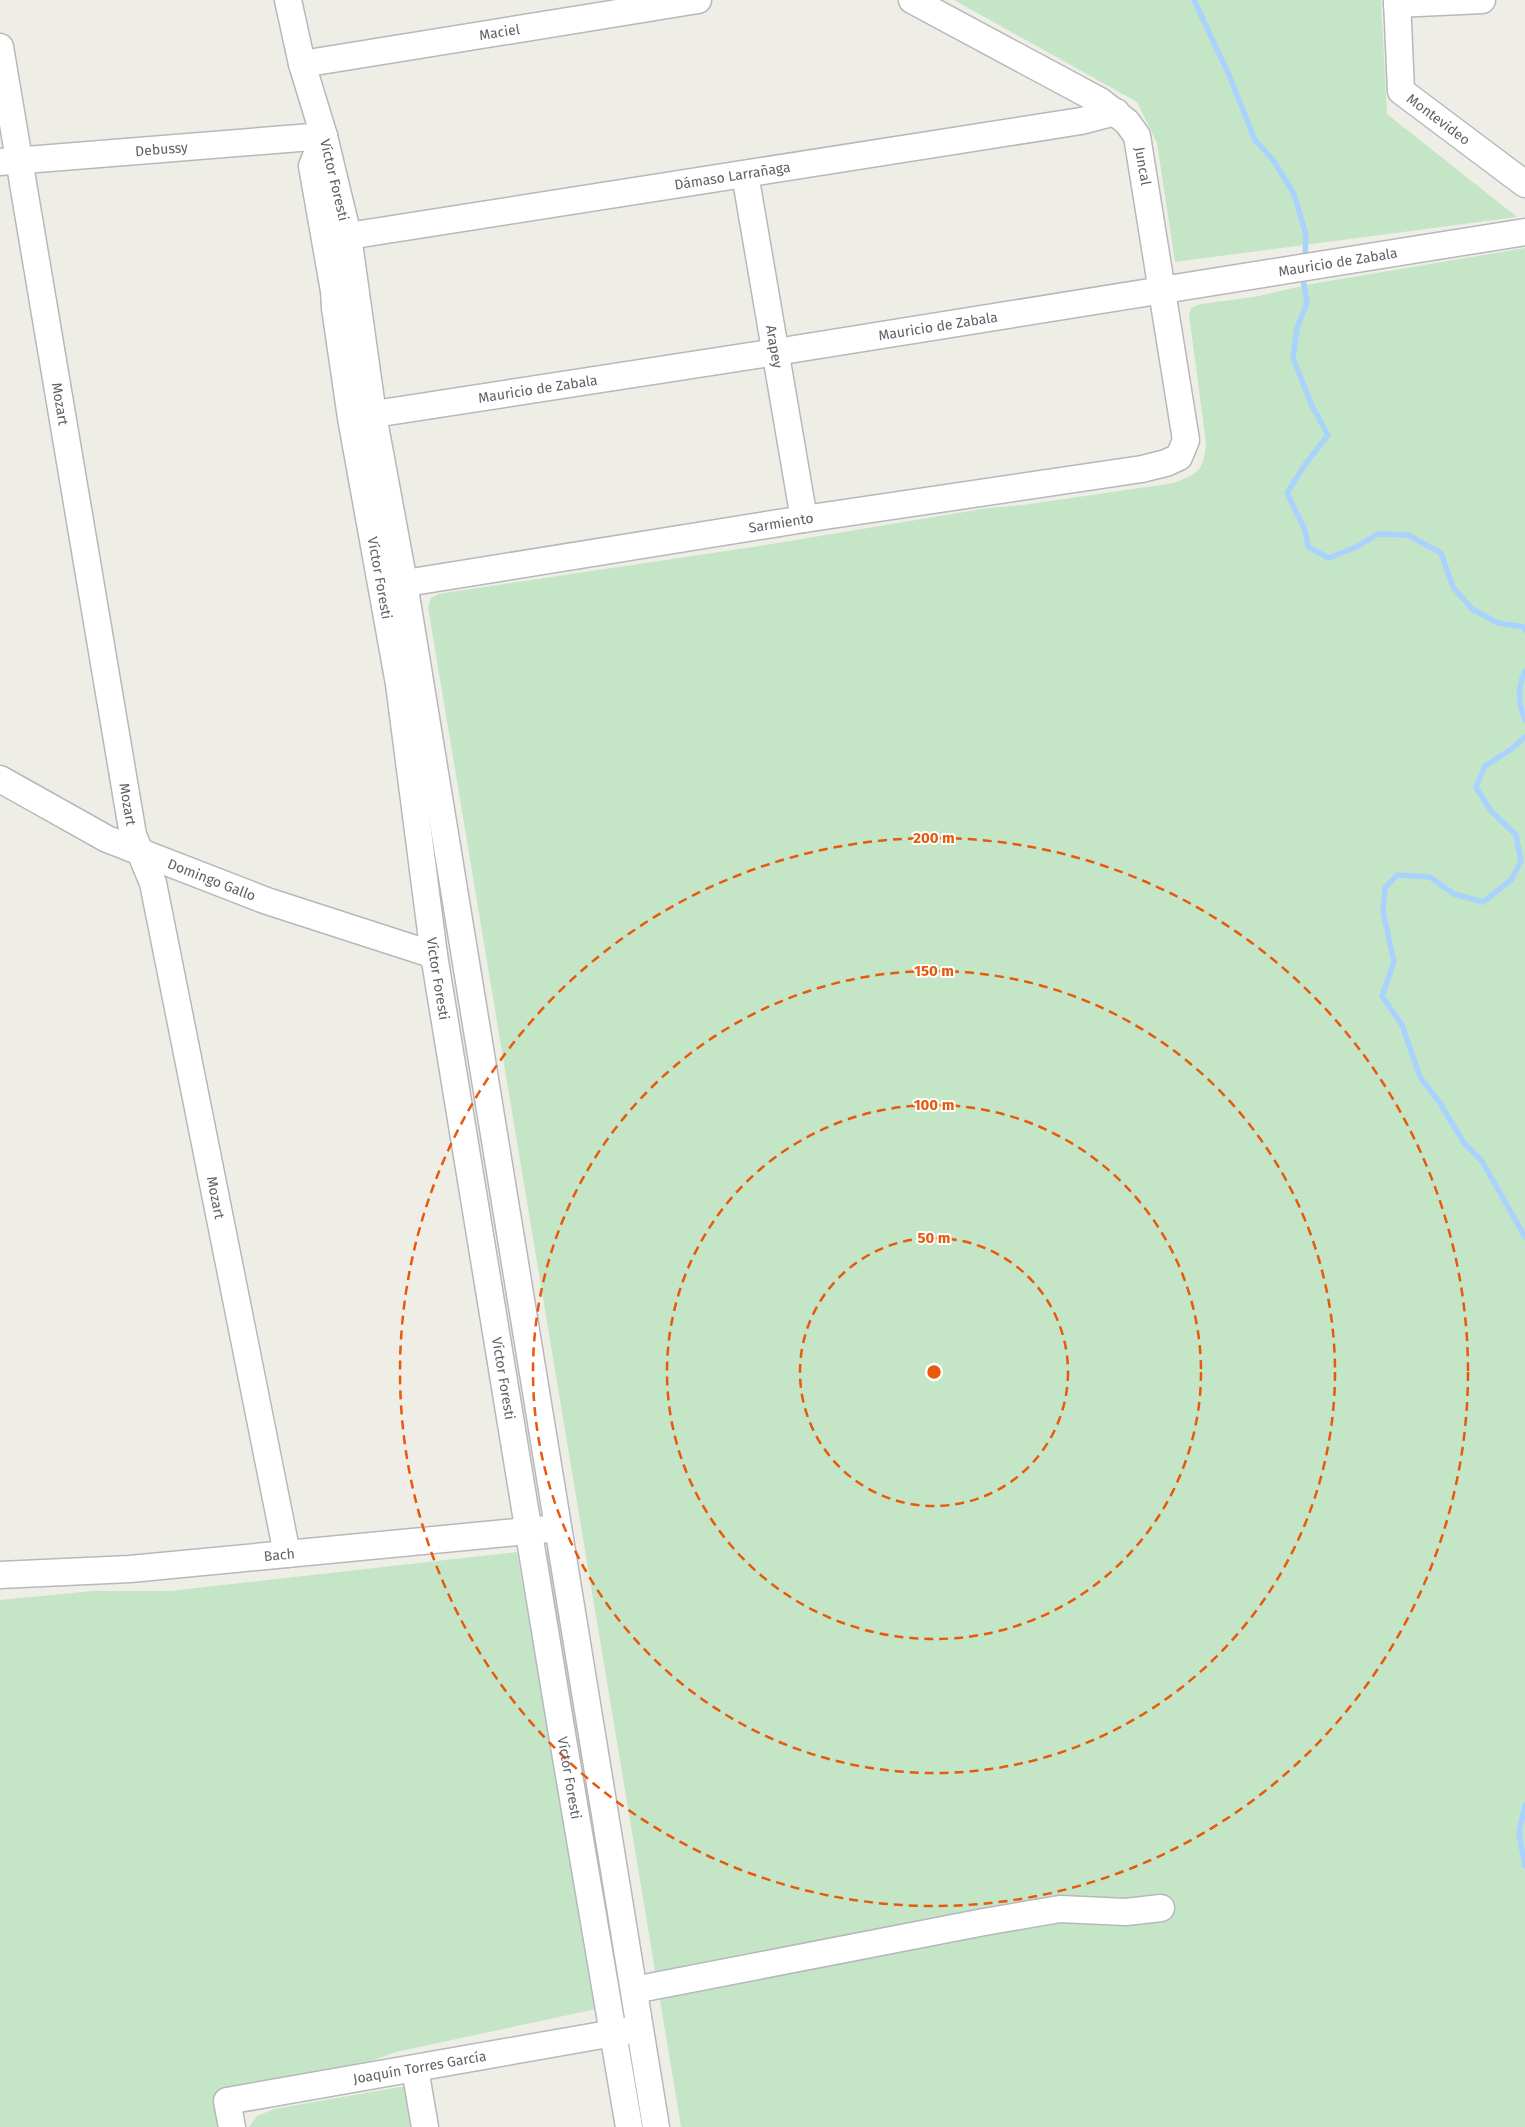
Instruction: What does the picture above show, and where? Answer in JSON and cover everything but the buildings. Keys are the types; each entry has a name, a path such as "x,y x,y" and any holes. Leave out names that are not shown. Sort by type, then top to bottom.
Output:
{"street":[{"path":"288,0 302,64 324,136"},
{"name":"Maciel","path":"302,64 698,0"},
{"name":"Juncal","path":"912,0 1100,101 1116,112 1138,136 1186,440 1179,457"},
{"path":"1397,2 1482,0"},
{"name":"Montevideo","path":"1397,2 1401,91 1525,184"},
{"name":"Mozart","path":"0,47 9,161 133,835 153,883 287,1554"},
{"name":"Dámaso Larrañaga","path":"348,236 1081,121 1116,112"},
{"name":"Debussy","path":"9,161 324,136"},
{"name":"Víctor Foresti","path":"324,136 348,236 362,416"},
{"name":"Víctor Foresti","path":"324,136 312,166 334,291 335,308 362,416 393,585 558,1528 656,2127"},
{"name":"Arapey","path":"745,174 804,518"},
{"name":"Mauricio de Zabala","path":"362,416 1163,291 1525,232"},
{"name":"Sarmiento","path":"393,585 804,518 1142,469 1166,463 1179,457"},
{"name":"Víctor Foresti","path":"393,585 399,684 434,955 530,1530 561,1728 629,2127"},
{"name":"Domingo Gallo","path":"0,779 107,839 267,901 434,955"},
{"name":"Bach","path":"0,1575 130,1569 558,1528"},
{"path":"634,1990 1060,1909 1126,1912 1161,1908"},
{"name":"Joaquín Torres García","path":"232,2127 227,2101 639,2029"},
{"path":"415,2069 424,2127"}],"green space":[{"path":"954,0 1381,0 1387,114 1517,217 1175,262 1157,143 1137,102"},
{"path":"1525,248 1525,2127 681,2127 428,607 431,598 438,594 772,544 988,508 1023,505 1174,483 1198,470 1204,460 1206,443 1189,315 1191,308 1200,304 1254,297 1311,284"},
{"path":"548,1550 557,1565 625,2018 617,2015 546,1555"},
{"path":"517,1552 596,2009 396,2052 277,2096 244,2100 224,2127 0,2127 0,1600 93,1591 170,1591"},
{"path":"406,2086 419,2127 249,2127 257,2116 274,2109"}],"waterway":[{"path":"1194,0 1229,75 1255,140 1273,160 1294,194 1306,235 1305,258"},
{"path":"1303,278 1307,303 1297,328 1293,358 1312,406 1328,435 1304,466 1287,493 1305,530 1308,547 1329,558 1356,547 1378,534 1408,535 1441,553 1453,587 1472,609 1498,623 1524,627 1525,630"},
{"path":"1525,671 1519,696 1525,720"},
{"path":"1525,737 1513,748 1485,766 1476,787 1491,811 1516,835 1521,861 1511,880 1483,902 1454,894 1430,877 1397,875 1385,888 1383,911 1394,962 1382,996 1402,1025 1420,1077 1440,1103 1464,1143 1482,1161 1525,1237"},
{"path":"1525,1805 1519,1834 1525,1866"}]}
